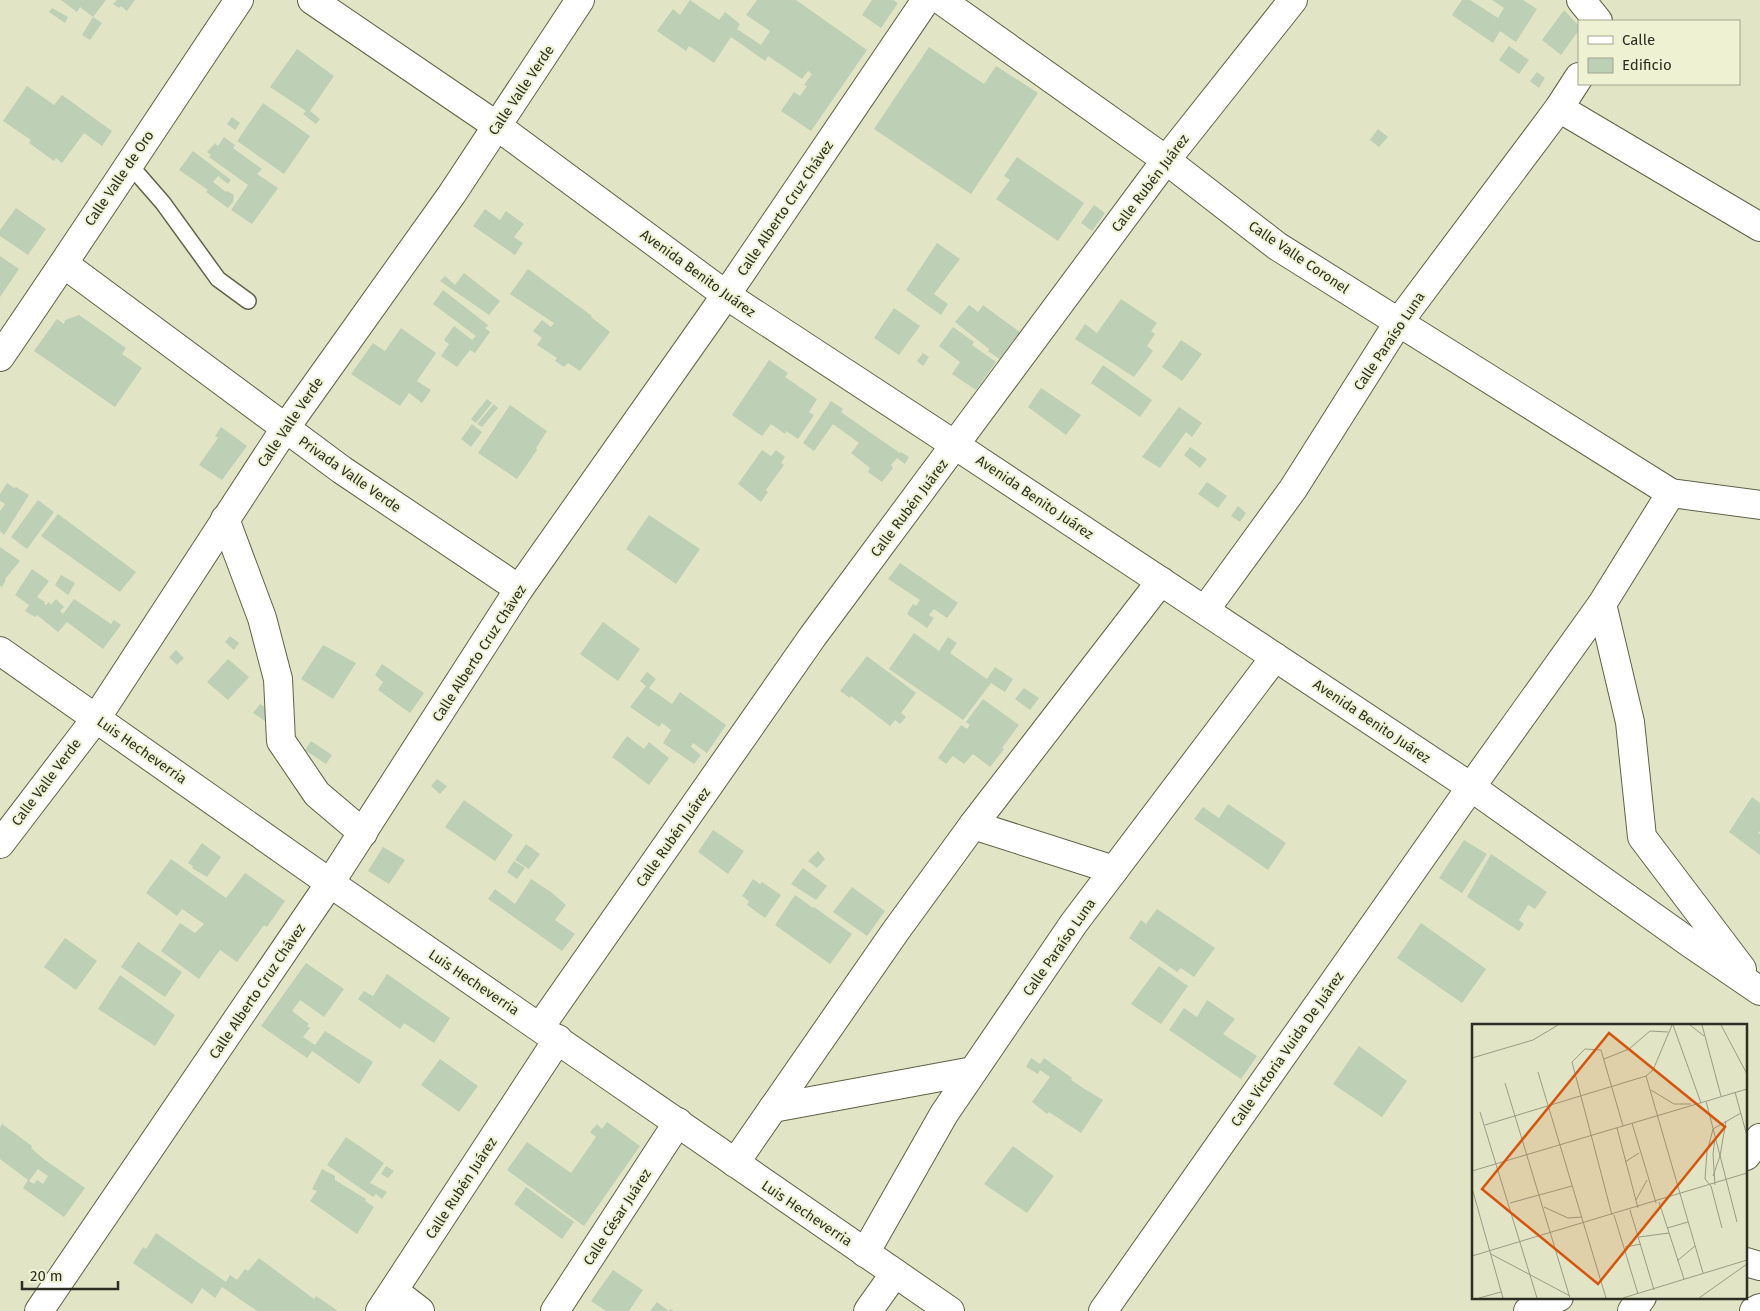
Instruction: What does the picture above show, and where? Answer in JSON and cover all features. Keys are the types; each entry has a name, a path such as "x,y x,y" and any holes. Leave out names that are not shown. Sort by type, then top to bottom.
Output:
{"street":[{"name":"Calle Valle de Oro","path":"0,357 64,264 238,0"},
{"name":"Avenida Benito Juárez","path":"312,0 497,126 726,295 1471,786 1760,991"},
{"name":"Calle Valle Verde","path":"0,844 97,717 286,427 452,194 580,0"},
{"name":"Calle Alberto Cruz Chávez","path":"39,1311 330,883 519,589 726,295 926,0"},
{"name":"Calle Valle Coronel","path":"941,0 1166,160 1277,246 1671,493"},
{"name":"Calle Rubén Juárez","path":"387,1301 549,1033 808,644 1166,160 1293,0"},
{"path":"1581,0 1597,20"},
{"name":"Calle Paraíso Luna","path":"1205,610 1293,489 1398,323 1559,108 1578,80"},
{"path":"1559,108 1760,227"},
{"name":"Privada Valle Verde","path":"64,264 342,470 519,589"},
{"path":"1671,493 1760,506"},
{"name":"Calle Victoria Vuida De Juárez","path":"1103,1311 1471,786 1602,604 1671,493"},
{"path":"225,519 262,618 278,679 280,741 316,794 363,832"},
{"path":"735,1164 895,932 973,825 1161,581"},
{"path":"1602,604 1630,722 1642,837 1698,913 1760,991"},
{"name":"Luis Hecheverria","path":"0,651 97,717 330,883 950,1311"},
{"name":"Calle Paraíso Luna","path":"865,1253 944,1114 1074,923 1275,657"},
{"path":"973,825 1114,870"},
{"path":"773,1108 974,1070"},
{"name":"Calle César Juárez","path":"555,1311 678,1122"},
{"path":"1748,1153 1760,1138"},
{"path":"868,1311 894,1273"},
{"path":"1528,1311 1557,1298"},
{"path":"387,1301 420,1311"},
{"path":"1754,1311 1760,1308"}],"lane":[{"path":"129,164 163,203 218,279 248,302"}],"building":[{"path":"61,0 106,0 93,17 80,7 77,12"},
{"path":"117,0 135,0 127,11 121,6 119,8 113,4"},
{"path":"690,0 719,20 725,12 740,24 737,29 761,45 770,31 746,15 757,0 796,0 867,50 811,131 781,111 794,92 800,96 807,86 804,85 812,74 808,71 802,79 768,56 765,61 731,37 714,63 689,46 686,51 657,31 673,9 680,15"},
{"path":"872,0 893,0 898,3 881,28 862,15"},
{"path":"1462,0 1470,0 1498,18 1504,8 1492,0 1523,0 1537,9 1516,42 1500,31 1493,43 1452,15"},
{"path":"52,8 68,17 65,23 49,12"},
{"path":"1564,10 1578,25 1578,31 1561,55 1542,40"},
{"path":"93,17 102,23 90,40 82,35"},
{"path":"1509,46 1529,60 1519,74 1499,60"},
{"path":"929,47 984,84 996,66 1038,93 971,194 874,129"},
{"path":"297,49 334,76 310,111 320,119 316,124 303,114 306,111 270,87"},
{"path":"1537,72 1545,78 1539,88 1530,81"},
{"path":"27,86 54,105 62,95 112,131 102,146 84,133 62,163 56,158 54,161 29,143 31,140 3,121"},
{"path":"263,103 310,136 284,174 237,141"},
{"path":"232,117 240,123 235,130 227,124"},
{"path":"1378,129 1388,137 1379,147 1370,140"},
{"path":"224,137 235,145 233,148 262,169 257,174 278,188 252,224 231,210 248,185 209,157 211,155 207,152 215,143 218,146"},
{"path":"193,151 231,180 228,184 218,176 213,182 226,192 234,195 233,202 228,208 206,192 208,190 179,170"},
{"path":"1017,157 1084,203 1058,241 996,199 1010,180 1004,176"},
{"path":"1094,205 1105,213 1092,231 1081,223"},
{"path":"16,208 46,229 28,255 0,236 0,230"},
{"path":"485,209 500,220 506,211 524,224 514,237 523,243 515,255 473,226"},
{"path":"937,243 960,259 934,294 948,304 941,315 906,290"},
{"path":"0,256 19,269 0,297"},
{"path":"528,269 592,316 610,332 580,371 568,363 564,367 555,361 557,358 537,345 542,338 533,331 542,320 551,327 554,323 510,294"},
{"path":"464,273 500,301 489,315 440,281 445,276 455,285"},
{"path":"443,290 488,325 485,328 490,332 475,353 470,350 457,367 441,356 449,344 444,340 454,326 472,340 476,336 433,304"},
{"path":"1121,299 1157,323 1151,331 1155,334 1147,346 1153,351 1134,377 1075,339 1085,324 1097,333"},
{"path":"969,305 978,312 983,305 1021,333 1002,361 955,322"},
{"path":"894,308 920,326 899,355 874,338"},
{"path":"79,315 126,348 122,354 142,368 115,407 34,351 57,319 64,324 65,320"},
{"path":"953,327 974,342 972,345 996,362 976,390 952,374 960,362 939,346"},
{"path":"401,328 436,353 417,381 431,390 422,403 409,393 400,406 351,374 373,343 385,351"},
{"path":"1181,340 1202,354 1182,381 1162,367"},
{"path":"923,353 929,357 923,366 917,361"},
{"path":"769,360 788,373 785,377 817,399 809,412 814,415 798,439 786,431 785,434 771,424 762,436 732,415"},
{"path":"1103,365 1152,400 1140,417 1091,383"},
{"path":"1041,388 1081,415 1066,435 1028,407"},
{"path":"487,399 492,403 476,423 471,419"},
{"path":"831,401 843,409 841,412 900,453 909,457 905,464 897,458 891,465 893,468 882,482 868,472 870,468 851,453 859,443 833,424 814,451 803,443"},
{"path":"494,404 498,408 482,427 477,424"},
{"path":"510,405 547,431 536,448 537,450 517,479 478,453"},
{"path":"1179,407 1202,423 1192,437 1186,432 1160,468 1142,457"},
{"path":"472,424 482,432 471,447 461,439"},
{"path":"221,427 247,446 222,480 199,465 218,438 215,436"},
{"path":"1190,447 1207,459 1200,468 1184,455"},
{"path":"762,450 771,456 776,450 785,457 781,463 784,465 766,490 768,492 761,502 738,484"},
{"path":"1207,482 1227,496 1218,508 1198,494"},
{"path":"7,483 29,495 4,535 0,531 0,511 5,504 0,501 0,494"},
{"path":"38,500 54,512 27,549 11,537"},
{"path":"1238,506 1246,513 1240,522 1231,516"},
{"path":"58,514 136,572 120,592 41,536"},
{"path":"649,515 700,549 676,584 626,549"},
{"path":"0,547 20,561 5,579 2,587 0,586"},
{"path":"900,563 958,603 947,618 934,609 929,615 934,618 927,628 907,614 913,604 916,606 920,600 888,579"},
{"path":"32,569 49,581 37,597 45,602 44,604 46,605 49,602 51,605 56,599 64,607 60,611 63,614 74,599 111,624 114,620 121,625 103,649 67,622 58,632 37,615 35,617 25,611 29,605 15,595"},
{"path":"61,575 75,583 68,595 55,585"},
{"path":"603,622 640,649 618,681 580,654"},
{"path":"914,633 939,651 948,637 957,643 950,653 987,679 995,667 1013,679 1005,692 991,683 963,720 889,669"},
{"path":"230,636 239,643 234,650 225,642"},
{"path":"323,645 356,663 333,699 301,679"},
{"path":"176,650 184,658 177,665 169,657"},
{"path":"867,656 916,693 901,713 906,717 900,724 895,720 890,726 851,696 850,698 840,691"},
{"path":"228,659 249,677 228,700 207,682"},
{"path":"382,664 424,693 410,713 378,690 383,682 375,675"},
{"path":"647,672 656,679 649,688 672,704 680,692 726,725 707,753 693,743 691,747 701,755 694,764 663,743 671,730 662,723 659,727 630,707 646,686 640,681"},
{"path":"1024,688 1039,698 1030,710 1015,699"},
{"path":"983,699 1019,725 990,767 973,754 964,764 953,756 946,764 938,758 961,725 967,729 970,725 966,722"},
{"path":"260,704 277,715 271,725 253,713"},
{"path":"627,736 644,749 649,742 669,758 649,785 612,757"},
{"path":"311,741 332,755 326,764 305,750"},
{"path":"437,779 447,786 440,794 431,786"},
{"path":"1752,797 1760,803 1760,831 1758,833 1760,834 1760,855 1729,832"},
{"path":"464,800 513,835 495,861 445,827"},
{"path":"1228,804 1286,843 1268,870 1194,819 1203,807 1219,818"},
{"path":"713,830 744,851 728,874 698,852"},
{"path":"1464,840 1487,854 1462,893 1439,878"},
{"path":"202,843 221,857 207,877 192,868 193,866 188,863"},
{"path":"526,844 540,854 529,869 515,860"},
{"path":"383,847 405,860 389,884 368,871"},
{"path":"818,851 825,859 817,868 808,861"},
{"path":"1491,854 1547,892 1535,909 1528,905 1519,920 1524,924 1519,931 1467,897"},
{"path":"171,859 226,898 245,873 285,901 267,927 264,925 237,962 220,950 199,979 161,951 180,923 195,933 204,924 182,909 177,916 146,893"},
{"path":"514,861 525,868 517,879 507,872"},
{"path":"803,868 827,886 816,900 791,884"},
{"path":"531,879 566,905 555,920 575,934 562,951 488,899 495,889 515,904"},
{"path":"753,879 760,884 762,882 781,895 765,918 747,905 749,901 742,896"},
{"path":"852,887 885,911 867,936 833,912"},
{"path":"795,895 852,934 830,964 775,925"},
{"path":"1157,909 1215,948 1194,977 1181,968 1177,972 1129,938 1141,920 1146,924"},
{"path":"1421,923 1486,969 1462,1003 1397,958"},
{"path":"65,938 97,961 76,990 44,967"},
{"path":"138,942 182,972 165,997 121,967"},
{"path":"306,963 344,989 324,1017 300,1000 292,1011 309,1024 307,1026 310,1028 303,1037 315,1045 325,1031 373,1062 359,1084 312,1051 307,1058 261,1026"},
{"path":"1159,966 1188,986 1161,1024 1131,1004"},
{"path":"387,974 450,1018 434,1043 404,1023 400,1029 358,999 364,991 373,996"},
{"path":"120,975 175,1015 155,1046 98,1009"},
{"path":"1207,1000 1235,1019 1223,1034 1257,1056 1241,1079 1169,1030 1184,1008 1197,1017"},
{"path":"1359,1046 1407,1081 1382,1117 1333,1084"},
{"path":"1031,1058 1040,1064 1044,1058 1072,1078 1071,1080 1103,1100 1081,1133 1049,1112 1047,1114 1032,1102 1050,1077 1040,1070 1038,1074 1026,1067"},
{"path":"440,1059 478,1086 459,1112 421,1085"},
{"path":"607,1122 640,1146 584,1226 507,1170 527,1142 571,1173 596,1137 590,1132 597,1124 602,1129"},
{"path":"2,1124 32,1146 31,1148 45,1160 85,1188 64,1217 23,1188 28,1180 0,1159 0,1128","holes":["38,1169 48,1176 43,1184 37,1180 34,1184 29,1181"]},
{"path":"346,1137 384,1163 370,1183 387,1192 382,1199 376,1194 373,1197 327,1165"},
{"path":"1013,1146 1054,1176 1027,1213 984,1184"},
{"path":"386,1166 394,1171 388,1178 381,1174"},
{"path":"322,1169 335,1176 335,1180 366,1199 365,1201 374,1207 357,1234 310,1201 317,1191 312,1189"},
{"path":"526,1187 574,1222 562,1239 514,1204"},
{"path":"156,1233 226,1282 230,1275 237,1280 245,1269 248,1271 259,1258 314,1299 316,1296 338,1311 257,1311 222,1287 215,1298 202,1288 192,1304 133,1263 143,1247 146,1249"},
{"path":"613,1270 643,1290 629,1311 606,1311 591,1301"},
{"path":"657,1302 669,1311 650,1311"}]}
